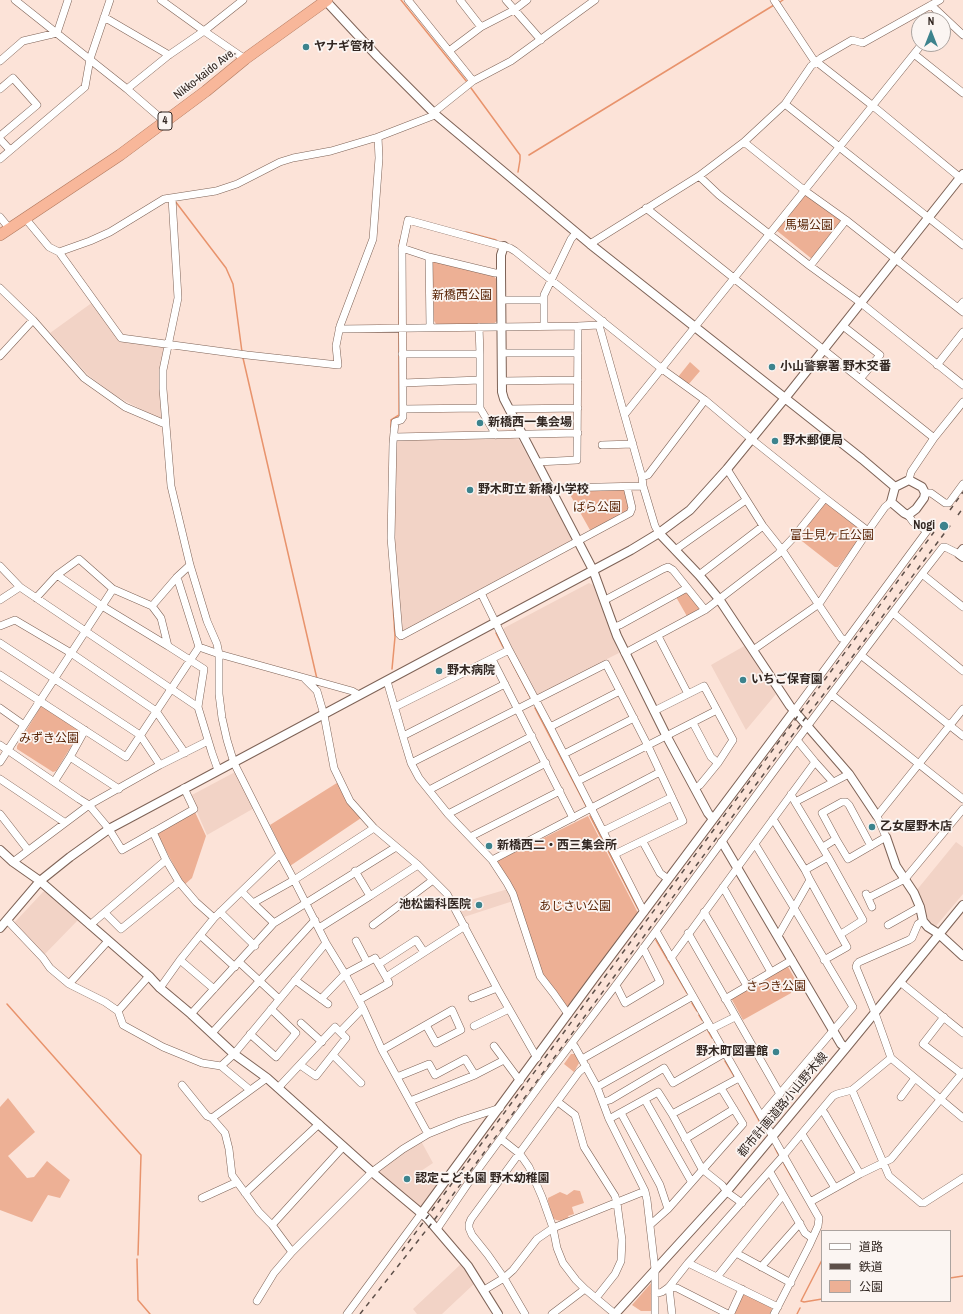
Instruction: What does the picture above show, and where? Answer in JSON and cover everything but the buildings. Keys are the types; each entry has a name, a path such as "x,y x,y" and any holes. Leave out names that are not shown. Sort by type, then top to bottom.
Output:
{"highway":[{"name":"Nikko-kaido Ave.","path":"4,232 120,155 326,0"}],"street":[{"path":"15,0 23,3 164,121"},
{"path":"57,33 68,0"},
{"path":"0,159 85,87 90,59 110,0"},
{"path":"161,0 204,32 246,59"},
{"path":"326,0 376,56 434,114 576,233 784,399 862,459 895,487"},
{"path":"408,0 473,81"},
{"path":"460,0 481,27"},
{"path":"506,0 542,40"},
{"path":"449,51 481,27 514,10 527,0"},
{"path":"0,928 40,881 70,857 109,830 184,788 324,715 659,534 690,510 727,469 962,177 816,62 810,56 774,0"},
{"path":"590,244 699,176 744,142 785,104 811,66 821,58 852,40 863,43 940,0"},
{"path":"127,89 169,55 204,32 239,1"},
{"path":"59,252 110,232 164,199 216,191 237,184 280,162 331,151 378,137 434,114 473,81 511,61 542,40 593,1"},
{"path":"931,5 936,12"},
{"path":"104,16 169,55"},
{"path":"951,26 963,35"},
{"path":"0,61 23,41 57,33"},
{"path":"625,414 914,54 963,93"},
{"path":"0,89 13,78 37,105 0,136"},
{"path":"785,104 840,146 928,218 963,244"},
{"path":"25,218 49,247 59,252 121,338 247,355 338,365 336,346 339,329 373,239 379,158 378,137"},
{"path":"0,139 10,150"},
{"path":"744,142 804,190 846,220 961,310 963,302"},
{"path":"699,176 719,195 810,266 861,303 963,385"},
{"path":"172,198 176,236 178,298 163,370 165,424 171,486 190,565 207,621 217,644 219,654 219,694 227,740 234,763 280,854 326,943 359,1000 382,1050 428,1134"},
{"path":"646,208 934,438"},
{"path":"0,217 4,232"},
{"path":"627,487 632,508 630,513 401,636 399,634 391,538 394,424 402,419 403,409 402,248 408,220 504,246 515,251 601,323 705,400 825,498 868,531"},
{"path":"810,266 846,220"},
{"path":"544,326 544,295 571,239 576,233"},
{"path":"504,246 501,255 502,392 509,409 593,570 625,653 667,737 708,813 713,819"},
{"path":"402,248 429,257 501,273"},
{"path":"429,257 430,328"},
{"path":"0,288 33,320 84,378 125,407 165,424"},
{"path":"502,300 543,300"},
{"path":"0,356 33,320"},
{"path":"339,329 578,326 601,323"},
{"path":"601,323 642,477 643,486 655,526 659,534 699,575 719,599 790,706 849,774 877,816 896,866 914,893 920,907 923,921 928,927 939,934 963,956"},
{"path":"537,462 577,460 578,326"},
{"path":"843,326 880,355 860,379"},
{"path":"479,327 480,408 496,435"},
{"path":"937,365 963,332"},
{"path":"502,353 578,353"},
{"path":"402,354 480,354"},
{"path":"403,383 480,380"},
{"path":"502,382 578,380"},
{"path":"642,477 648,475 705,400"},
{"path":"909,480 910,472 934,438 963,402"},
{"path":"403,409 480,408"},
{"path":"509,409 578,408"},
{"path":"394,437 578,434"},
{"path":"602,445 633,444"},
{"path":"727,469 762,526 782,550 841,638 846,640"},
{"path":"753,650 819,604 868,531 891,502 895,487 909,480"},
{"path":"908,515 916,509 924,498 925,493 922,487 909,480"},
{"path":"925,493 931,493 945,503 948,502 963,484"},
{"path":"552,489 643,486"},
{"path":"625,653 705,610 782,550 825,498"},
{"path":"675,550 746,500"},
{"path":"347,1314 927,531 913,522 908,515 891,502"},
{"path":"699,575 762,526"},
{"path":"437,1229 471,1179 797,740 943,547 962,554"},
{"path":"36,598 57,576 79,559 113,589 152,606 161,618 168,646"},
{"path":"152,606 177,577 190,565"},
{"path":"0,566 20,587 171,688 198,708"},
{"path":"604,600 663,568 668,567 673,570 705,610"},
{"path":"922,574 963,607"},
{"path":"57,576 102,606 204,669 198,708 218,770"},
{"path":"177,577 199,647"},
{"path":"0,600 20,587"},
{"path":"614,627 687,588"},
{"path":"0,762 113,589"},
{"path":"480,593 550,726 644,912"},
{"path":"893,613 963,671"},
{"path":"0,626 15,620 71,653 156,711 185,753"},
{"path":"658,636 688,694"},
{"path":"0,643 140,735 160,765"},
{"path":"199,647 352,691 359,695"},
{"path":"0,675 126,757 199,647"},
{"path":"395,707 509,650"},
{"path":"862,656 963,736"},
{"path":"492,659 574,818"},
{"path":"411,763 606,664 648,746 683,821 643,842 615,854"},
{"path":"306,679 317,690 324,715 334,768 350,801 374,828 418,865 446,894 465,926 496,988 537,1058"},
{"path":"387,681 411,763 419,778 448,814 492,860 513,894 540,976 568,1014"},
{"path":"403,736 505,684"},
{"path":"654,710 704,686 733,740 700,785 695,788"},
{"path":"550,726 620,691"},
{"path":"832,695 963,799"},
{"path":"0,708 24,725"},
{"path":"877,816 963,709"},
{"path":"578,781 667,737 717,710"},
{"path":"564,754 634,718"},
{"path":"694,723 711,757 718,762"},
{"path":"54,782 85,730"},
{"path":"428,790 532,736"},
{"path":"797,740 833,782"},
{"path":"13,862 64,822 89,805 160,765 208,741"},
{"path":"0,745 89,805 109,830 122,850 194,809 184,788"},
{"path":"70,757 119,789"},
{"path":"671,958 815,762"},
{"path":"448,814 546,763"},
{"path":"492,860 660,772"},
{"path":"795,802 849,774"},
{"path":"0,779 64,822"},
{"path":"470,837 560,791"},
{"path":"792,794 795,802 823,846 863,920 841,934"},
{"path":"603,831 672,797"},
{"path":"871,846 846,802 842,802 822,813 848,859 871,846 886,837"},
{"path":"872,907 867,896 905,879 963,809"},
{"path":"0,814 28,850"},
{"path":"773,819 805,870 847,947 824,960"},
{"path":"253,903 294,880 374,828"},
{"path":"153,832 166,860 180,882 196,902 214,918"},
{"path":"823,846 836,839"},
{"path":"643,842 660,873 668,880"},
{"path":"722,842 833,1031 841,1044 846,1048"},
{"path":"755,844 853,1007 761,1116"},
{"path":"191,1014 255,946 274,923 396,847"},
{"path":"0,850 13,862 40,881 149,976 160,988 191,1014 234,1054 267,1078 343,1147 421,1214 437,1229 468,1266 498,1314"},
{"path":"160,988 180,960 214,918 280,854"},
{"path":"805,870 828,857"},
{"path":"90,925 166,860"},
{"path":"319,928 418,865"},
{"path":"355,872 370,896"},
{"path":"373,925 433,880"},
{"path":"778,936 810,880"},
{"path":"105,913 121,929 180,882"},
{"path":"723,887 771,972"},
{"path":"242,892 274,923"},
{"name":"都市計画道路小山野木線","path":"615,1314 727,1191 963,905"},
{"path":"888,926 920,907"},
{"path":"220,912 255,946"},
{"path":"704,912 747,986"},
{"path":"7,920 43,958 50,968 69,984 105,1002 118,1011 124,1025 163,1047 202,1063 221,1066 250,1090"},
{"path":"212,1033 315,920"},
{"path":"923,921 918,924 912,938 857,964 856,967 875,1013 891,1058 941,1100 962,1115"},
{"path":"386,977 465,926"},
{"path":"656,931 818,1218 818,1226 791,1283 774,1314"},
{"path":"688,933 780,1094"},
{"path":"200,935 260,980 279,999"},
{"path":"378,964 416,940 424,952"},
{"path":"69,984 108,941"},
{"path":"356,941 367,962"},
{"path":"221,1066 234,1054 326,943"},
{"path":"616,985 625,1004 660,982 643,948"},
{"path":"321,999 345,974 375,958 389,983 359,1000"},
{"path":"180,960 214,989"},
{"path":"725,999 792,960"},
{"path":"118,1011 149,976"},
{"path":"295,980 328,1004"},
{"path":"900,982 963,1033"},
{"path":"472,998 496,988"},
{"path":"582,1059 693,996"},
{"path":"340,1032 363,1008"},
{"path":"250,1034 276,1057 296,1033 271,1009"},
{"path":"382,1050 452,1010 461,1030 436,1043 426,1026"},
{"path":"474,1026 509,1010"},
{"path":"597,1087 710,1026 735,1017"},
{"path":"810,1202 860,1174 891,1159 962,1073 923,1044 944,1017"},
{"path":"301,1023 322,1042"},
{"path":"278,1088 335,1027 346,1038 316,1076 300,1065"},
{"path":"572,1043 597,1087 609,1119 645,1191 655,1270 655,1314"},
{"path":"494,1046 520,1081"},
{"path":"603,1102 610,1100 664,1068 673,1083 725,1053"},
{"path":"333,1055 361,1083"},
{"path":"655,1294 670,1287 688,1263 770,1172 833,1096 852,1090 891,1058"},
{"path":"397,1077 429,1064 435,1075 465,1059 475,1075"},
{"path":"410,1101 475,1075 504,1060"},
{"path":"525,1314 504,1278 472,1235 469,1224 471,1219 586,1066"},
{"path":"212,1118 267,1078"},
{"path":"672,1114 739,1078"},
{"path":"901,1098 915,1078"},
{"path":"182,1085 207,1116 212,1118 225,1134 229,1148 232,1175 259,1212 272,1225 292,1252"},
{"path":"650,1225 668,1209 691,1181 743,1124 721,1088"},
{"path":"852,1090 889,1176 921,1203 924,1203 963,1178"},
{"path":"609,1119 658,1092 672,1114 702,1169 722,1185 728,1193 742,1203"},
{"path":"645,1100 691,1181"},
{"path":"558,1102 575,1115 584,1146 615,1196 617,1203 622,1240 621,1261 615,1274 596,1298"},
{"path":"257,1301 274,1273 292,1252 372,1172 403,1148 428,1134 460,1121 500,1108"},
{"path":"685,1140 734,1109"},
{"path":"822,1110 826,1114 860,1174"},
{"path":"621,1112 660,1185 668,1209"},
{"path":"245,1193 319,1124"},
{"path":"802,1134 835,1188"},
{"path":"501,1139 520,1154 536,1180 553,1228 557,1248 563,1263 585,1289 615,1314"},
{"path":"272,1225 343,1147"},
{"path":"770,1172 805,1233 812,1238"},
{"path":"202,1198 237,1182"},
{"path":"484,1290 504,1278 513,1270 537,1239 553,1228 645,1191"},
{"path":"717,1277 783,1195"},
{"path":"761,1267 800,1223"},
{"path":"736,1253 791,1283"},
{"path":"688,1263 778,1306"},
{"path":"670,1287 677,1288 728,1314 731,1313 742,1289"},
{"path":"670,1287 672,1314"},
{"path":"552,1314 585,1289"}],"shaded area":[{"path":"93,302 122,340 167,345 163,421 116,396 88,375 50,333"},
{"name":"野木町立 新橋小学校","path":"508,437 519,440 571,537 570,541 405,632 401,629 393,539 396,442 400,439"},
{"path":"589,583 593,585 619,653 605,660 603,664 539,695 534,694 503,631 504,628"},
{"name":"いちご保育園","path":"746,645 776,694 746,730 711,665"},
{"path":"237,771 256,807 207,835 190,796"},
{"path":"956,842 963,847 963,894 936,926 931,925 916,891"},
{"path":"508,889 513,901 464,917 457,904"},
{"path":"45,891 78,920 44,955 14,923"},
{"name":"認定こども園 野木幼稚園","path":"421,1141 433,1163 421,1171 439,1187 421,1210 376,1172"},
{"path":"461,1264 475,1283 442,1314 417,1314 413,1309"}],"green space":[{"name":"馬場公園","path":"805,195 842,221 812,259 776,230"},
{"name":"新橋西公園","path":"432,260 493,275 497,280 497,321 492,325 437,325 434,321"},
{"path":"690,362 700,371 688,385 678,377"},
{"name":"ばら公園","path":"624,490 629,507 628,512 590,530 568,491"},
{"name":"富士見ヶ丘公園","path":"823,503 828,503 861,531 860,538 838,567 835,567 797,536"},
{"path":"683,593 688,593 700,607 699,611 688,618 676,597"},
{"name":"みずき公園","path":"41,706 44,706 80,729 80,732 56,771 53,772 17,749 17,746"},
{"path":"340,781 364,816 290,866 270,825"},
{"path":"195,812 206,836 192,878 184,885 157,833"},
{"name":"あじさい公園","path":"588,816 638,913 568,1006 565,1006 557,992 543,975 512,886 497,861"},
{"name":"さつき公園","path":"787,965 800,988 743,1020 731,998"},
{"path":"571,1054 575,1054 579,1063 574,1072 564,1064"},
{"path":"8,1098 35,1132 8,1156 27,1178 34,1177 47,1161 70,1180 60,1198 48,1195 32,1222 0,1210 0,1107"},
{"path":"574,1190 580,1191 584,1203 572,1207 574,1214 568,1216 569,1219 562,1221 553,1218 548,1198 560,1192 567,1195"},
{"path":"652,1282 654,1311 641,1311 632,1305"},
{"path":"743,1294 772,1307 771,1314 734,1314"}],"waterway":[{"path":"401,0 467,82"},
{"path":"529,155 774,5"},
{"path":"471,88 520,155 518,172"},
{"path":"175,201 226,268 233,284 242,352"},
{"path":"466,232 496,240"},
{"path":"399,248 400,240"},
{"path":"399,272 399,326"},
{"path":"391,427 391,420 399,415 399,330"},
{"path":"243,358 317,679"},
{"path":"392,589 395,637 392,669"},
{"path":"496,633 503,647"},
{"path":"509,657 530,697"},
{"path":"535,708 586,806"},
{"path":"590,816 638,909"},
{"path":"656,940 687,993"},
{"path":"692,1003 697,1011"},
{"path":"7,1004 141,1155 138,1255"},
{"path":"699,1015 702,1020"},
{"path":"708,1031 712,1038"},
{"path":"715,1042 719,1050"},
{"path":"725,1061 734,1076"},
{"path":"740,1086 764,1130"},
{"path":"775,1148 778,1154"},
{"path":"784,1164 793,1180"},
{"path":"137,1259 138,1300 150,1314"},
{"path":"821,1262 801,1301 804,1302 821,1299"},
{"path":"951,1278 963,1276"},
{"path":"797,1314 800,1308"}],"railway":[{"path":"950,510 963,492"},
{"path":"958,515 963,508"},
{"path":"360,1314 432,1223 803,721 952,523"},
{"path":"402,1251 934,532"}],"place":[{"name":"ヤナギ管材","path":"306,47"},
{"name":"小山警察署 野木交番","path":"772,367"},
{"name":"新橋西一集会場","path":"480,423"},
{"name":"野木郵便局","path":"775,441"},
{"name":"野木町立 新橋小学校","path":"470,490"},
{"name":"Nogi","path":"944,526"},
{"name":"野木病院","path":"439,671"},
{"name":"いちご保育園","path":"743,680"},
{"name":"乙女屋野木店","path":"872,827"},
{"name":"新橋西二・西三集会所","path":"489,846"},
{"name":"池松歯科医院","path":"479,905"},
{"name":"野木町図書館","path":"776,1052"},
{"name":"認定こども園 野木幼稚園","path":"407,1179"}]}
